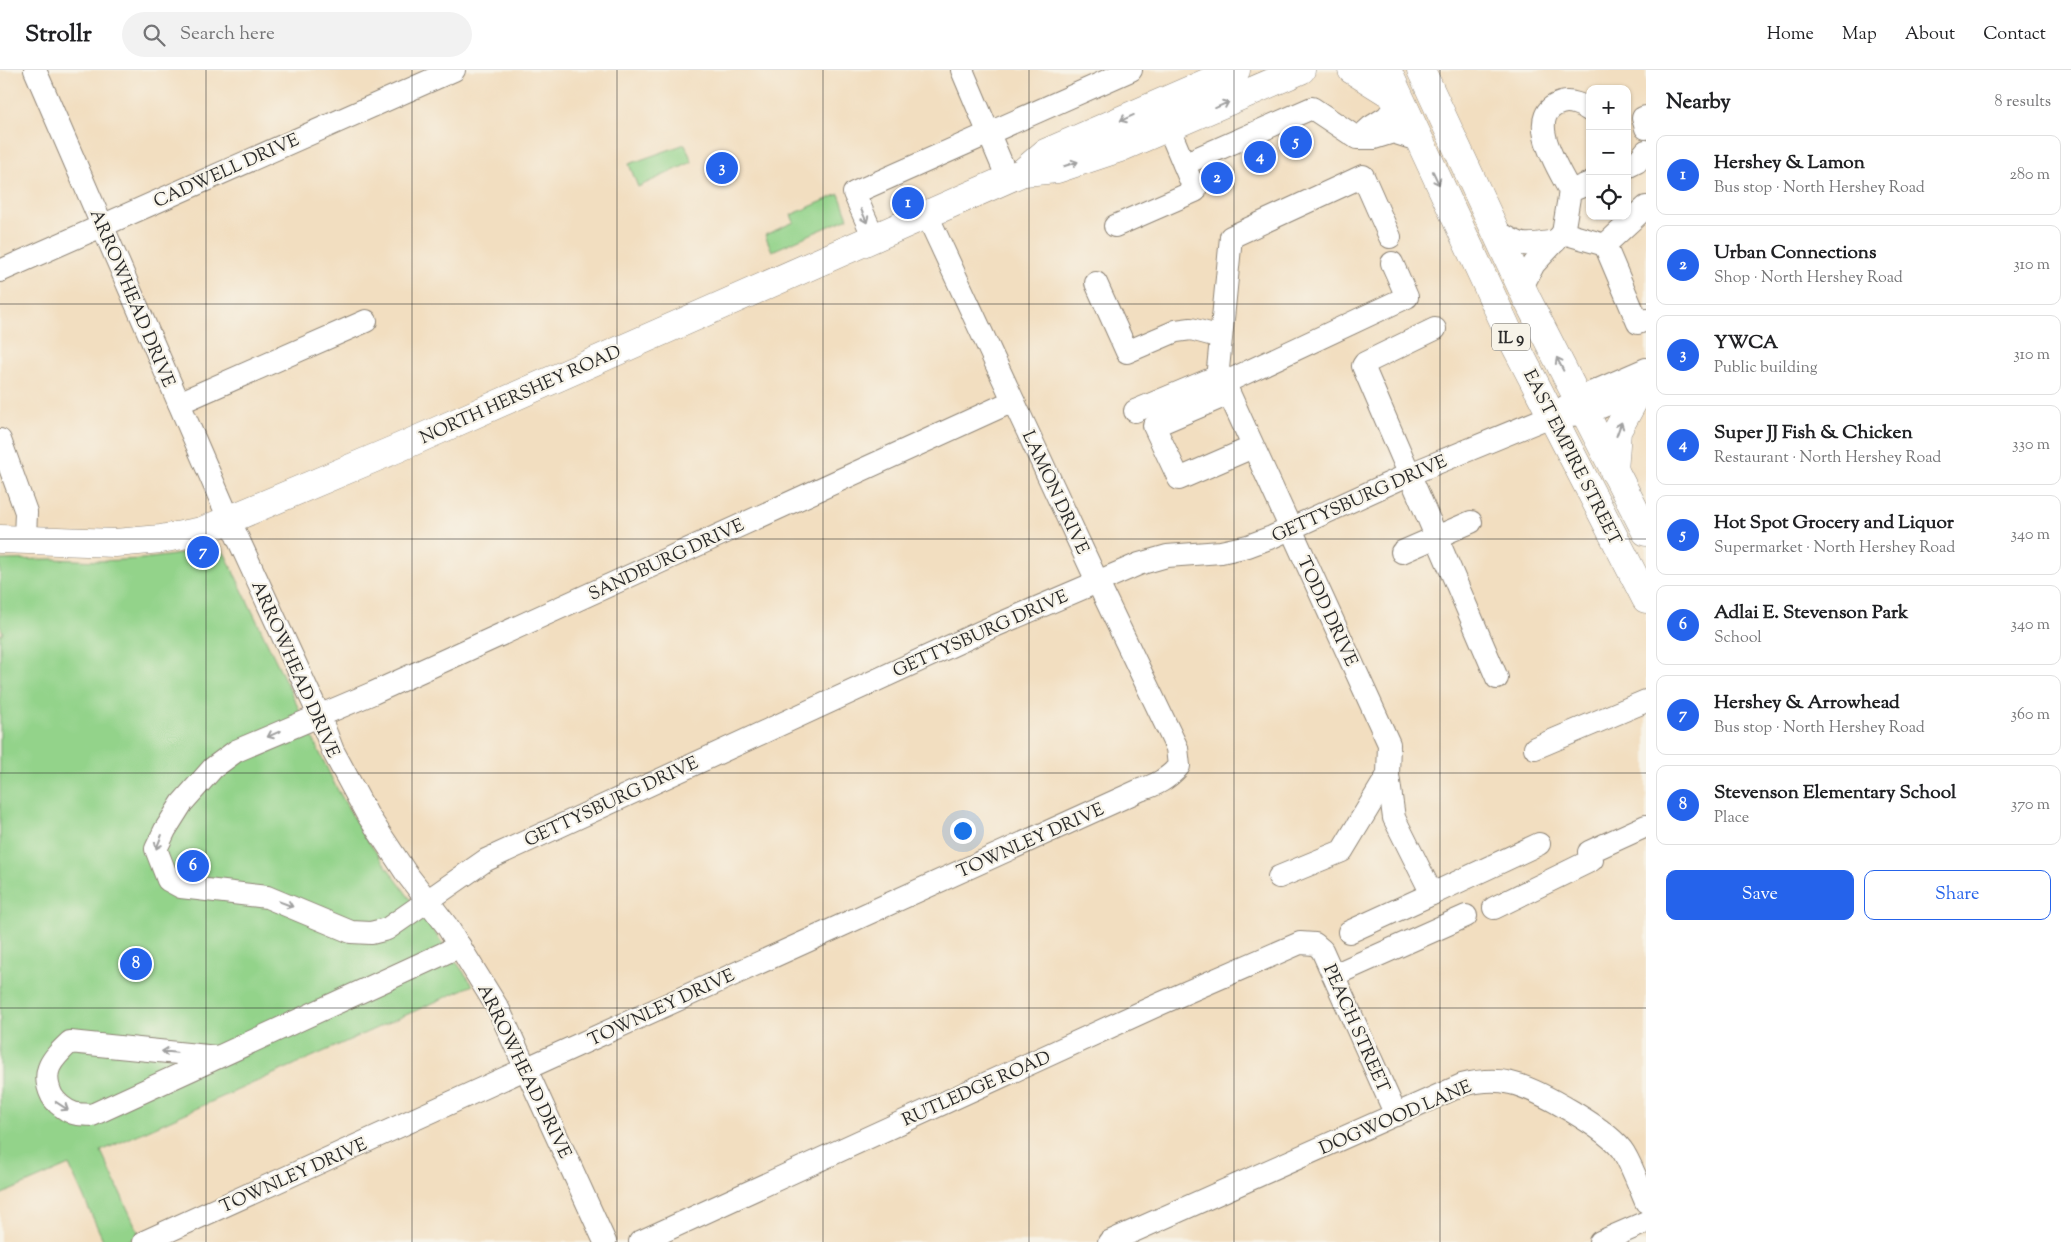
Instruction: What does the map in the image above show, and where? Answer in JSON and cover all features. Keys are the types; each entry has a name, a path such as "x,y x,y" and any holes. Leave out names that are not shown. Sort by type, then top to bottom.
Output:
{"main road":[{"name":"NORTH HERSHEY ROAD","path":"13,538 115,543 161,539 202,531 396,449 1016,175 1057,169 1120,148 1164,116 1236,70"},
{"name":"NORTH HERSHEY ROAD","path":"1164,116 1301,70"},
{"path":"1352,70 1400,100"},
{"name":"EAST EMPIRE STREET","path":"1387,70 1490,294 1646,599"},
{"name":"EAST EMPIRE STREET","path":"1427,76 1494,230 1581,407 1646,532"},
{"path":"1614,471 1617,431 1644,383"}],"street":[{"name":"ARROWHEAD DRIVE","path":"35,70 228,519 319,715 333,751 367,814 406,872 460,946 499,1010 605,1242"},
{"name":"CADWELL DRIVE","path":"0,271 454,70"},
{"path":"962,70 989,134 1016,175"},
{"path":"874,238 854,193 989,134 1096,77 1131,70"},
{"path":"1359,138 1371,127 1387,117 1400,100"},
{"path":"1522,287 1534,264 1560,237 1580,187 1543,136 1543,124 1549,110 1561,103 1576,103 1586,109"},
{"path":"1184,164 1312,108 1359,138 1374,138 1393,132 1418,140"},
{"path":"1115,226 1195,191 1164,116"},
{"path":"1646,117 1643,118 1646,128"},
{"path":"1631,165 1637,162 1646,151"},
{"name":"TODD DRIVE","path":"1390,237 1363,176 1231,236 1218,369 1389,744 1388,776 1394,818 1432,894"},
{"path":"1605,245 1646,207"},
{"name":"LAMON DRIVE","path":"927,215 1097,581 1178,748 1177,769"},
{"path":"1494,230 1519,244 1529,246 1560,237 1605,245"},
{"path":"1605,245 1638,323 1646,320"},
{"path":"1253,446 1179,478 1154,426 1225,384 1407,297 1392,263"},
{"path":"1096,283 1127,352 1176,331 1191,329 1221,338"},
{"path":"179,402 366,321"},
{"path":"1435,329 1362,366 1497,678"},
{"name":"GETTYSBURG DRIVE","path":"428,900 486,860 523,841 1097,581 1139,564 1167,556 1221,552 1248,546 1290,529 1410,474 1551,416 1581,407 1644,383"},
{"path":"1135,411 1225,384"},
{"name":"SANDBURG DRIVE","path":"428,900 387,929 371,933 351,932 267,897 181,887 168,880 156,849 165,830 182,803 213,768 236,751 373,693 1013,401"},
{"path":"0,440 26,512 13,538"},
{"path":"1402,552 1471,522"},
{"path":"1535,748 1645,694"},
{"name":"TOWNLEY DRIVE","path":"144,1242 1113,802 1160,783 1177,769"},
{"path":"1279,877 1342,851 1388,776"},
{"path":"1494,908 1592,860 1589,852 1646,826"},
{"path":"1349,932 1539,844"},
{"path":"1334,976 1466,916"},
{"name":"RUTLEDGE ROAD","path":"640,1242 1162,1003 1300,943 1314,944"},
{"name":"PEACH STREET","path":"1314,944 1322,950 1396,1115"},
{"path":"217,1057 70,1042 58,1054 47,1072 47,1084 55,1102 72,1113 92,1115 460,946"},
{"name":"DOGWOOD LANE","path":"1109,1242 1462,1085 1486,1081 1522,1086 1601,1129 1614,1140 1624,1153 1646,1202"},
{"path":"1600,1242 1646,1222"}],"green space":[{"path":"685,144 692,162 638,187 629,164"},
{"path":"839,194 848,218 772,251 765,235 794,222 791,215"},
{"path":"215,544 220,546 226,556 335,785 365,837 473,985 101,1151 140,1236 125,1242 104,1242 69,1165 0,1195 0,635 3,633 0,625 0,560 52,559 99,561 142,559 174,555"}],"place":[{"name":"Hot Spot Grocery and Liquor","path":"1296,142"},
{"name":"Super JJ Fish & Chicken","path":"1260,157"},
{"name":"YWCA","path":"722,168"},
{"name":"Urban Connections","path":"1217,178"},
{"name":"Hershey & Lamon","path":"908,203"},
{"name":"Hershey & Arrowhead","path":"203,552"},
{"name":"Adlai E. Stevenson Park","path":"193,866"},
{"name":"Stevenson Elementary School","path":"136,964"}]}
